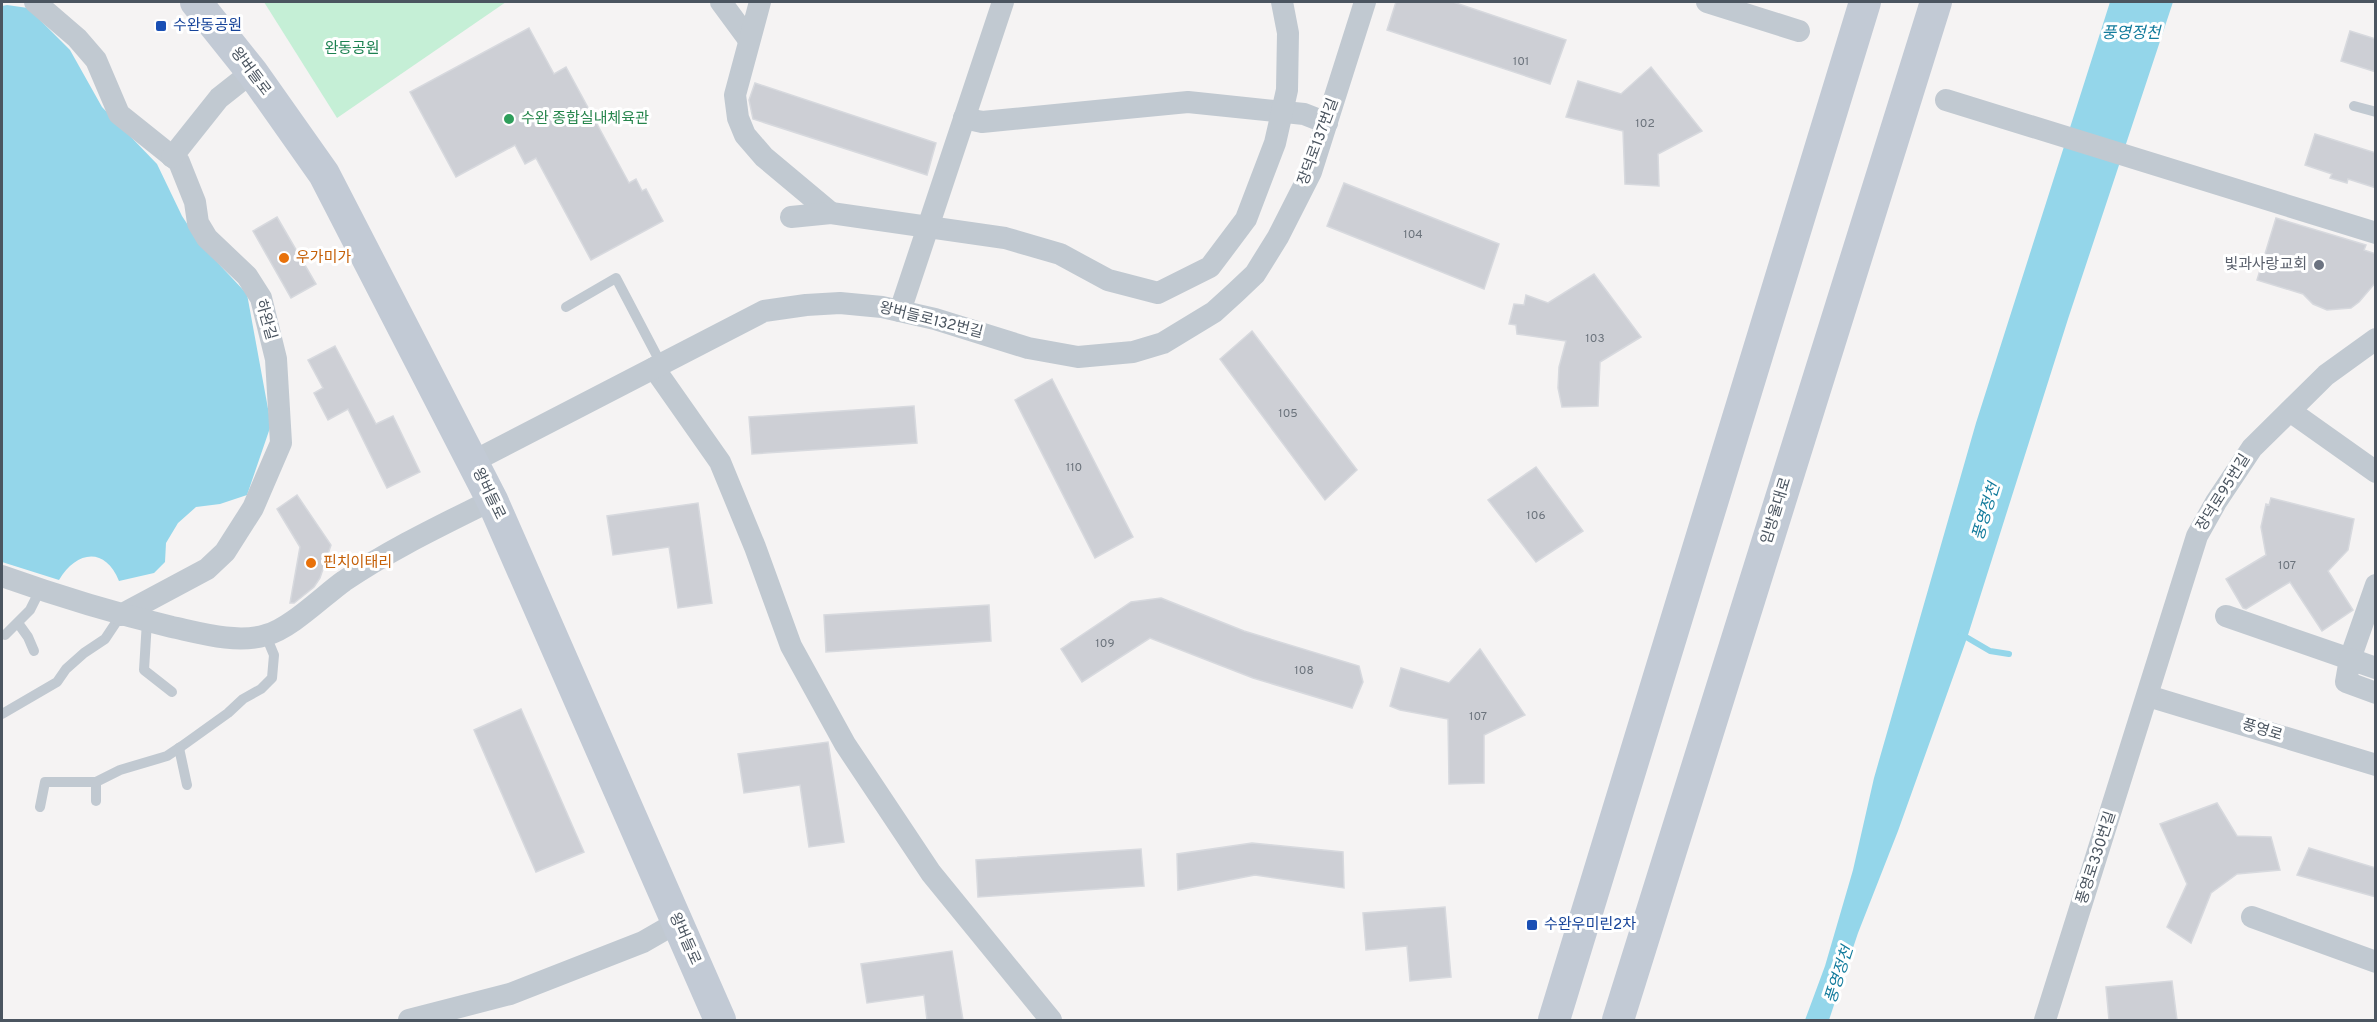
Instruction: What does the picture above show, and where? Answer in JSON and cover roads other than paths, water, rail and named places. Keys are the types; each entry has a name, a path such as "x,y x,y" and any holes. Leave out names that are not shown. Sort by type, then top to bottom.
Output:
{"main road":[{"name":"왕버들로","path":"196,2 252,72 324,174 492,500 720,1020"},
{"path":"1554,1020 1865,2"},
{"name":"임방울대로","path":"1618,1020 1936,2"}],"street":[{"name":"하완길","path":"35,2 77,38 96,60 119,114 179,162 195,202 198,223 207,238 247,276 261,298 276,359 280,443 254,508 225,552 207,569 121,615"},
{"path":"721,2 749,40"},
{"path":"760,2 735,95 738,118 745,135 764,157 831,213"},
{"path":"900,310 1002,2"},
{"path":"791,217 831,213 1005,238 1060,254 1108,280 1158,293 1210,267 1246,219 1275,143 1287,90 1288,33 1282,2"},
{"name":"장덕로137번길","path":"1255,274 1278,237 1311,172 1365,2"},
{"path":"1707,2 1799,31"},
{"path":"172,157 219,98 252,72"},
{"path":"1946,100 2376,233"},
{"path":"964,118 982,122 1188,102 1304,114 1327,123"},
{"name":"왕버들로132번길","path":"472,462 764,311 840,303 900,310 1028,348 1077,357 1133,352 1163,343 1214,312 1255,274"},
{"name":"장덕로95번길","path":"2148,696 2197,536 2216,502 2252,448 2326,375 2376,339"},
{"path":"654,368 720,462 755,547 791,646 845,744 931,873 1051,1020"},
{"path":"2290,411 2376,472"},
{"path":"2,576 121,615 201,634 245,638 266,636 281,630 344,581 404,543 492,500"},
{"path":"2376,585 2350,659 2346,682 2376,693"},
{"path":"2226,616 2376,668"},
{"name":"풍영로","path":"2148,696 2376,765"},
{"name":"풍영로330번길","path":"2045,1020 2148,696"},
{"path":"2252,917 2376,962"},
{"path":"409,1020 510,994 643,942 676,923"}],"lane":[{"path":"2354,106 2376,112"},
{"path":"566,307 615,278 657,356 654,368"},
{"path":"34,651 28,637 9,628 30,610 40,590"},
{"name":"하완길","path":"2,714 57,682 66,669 84,652 105,639 121,615"},
{"path":"147,621 144,670 172,692"},
{"path":"40,807 45,782 96,782 120,770 166,756 228,713 243,699 261,689 272,678 274,655 266,636"},
{"path":"179,748 187,785"},
{"path":"96,782 96,801"}],"water":[{"name":"풍영정천","path":"2110,2 2173,2 2068,319 1967,638 1898,831 1858,933 1829,1020 1805,1020 1825,966 1853,870 1874,778 1976,423"},
{"path":"2,6 28,8 70,50 102,107 157,164 182,216 201,245 247,294 271,425 247,495 220,504 196,507 178,523 166,543 165,562 154,573 119,581 106,562 90,556 74,563 59,580 2,562"}],"waterway":[{"path":"1961,634 1990,651 2009,654"}],"place":[{"name":"수완동공원","path":"161,26"},
{"name":"수완 종합실내체육관","path":"509,119"},
{"name":"우가미가","path":"284,258"},
{"name":"빛과사랑교회","path":"2319,265"},
{"name":"핀치이태리","path":"311,563"},
{"name":"수완우미린2차","path":"1532,925"}],"park label":[{"name":"완동공원","path":"352,49"}]}
